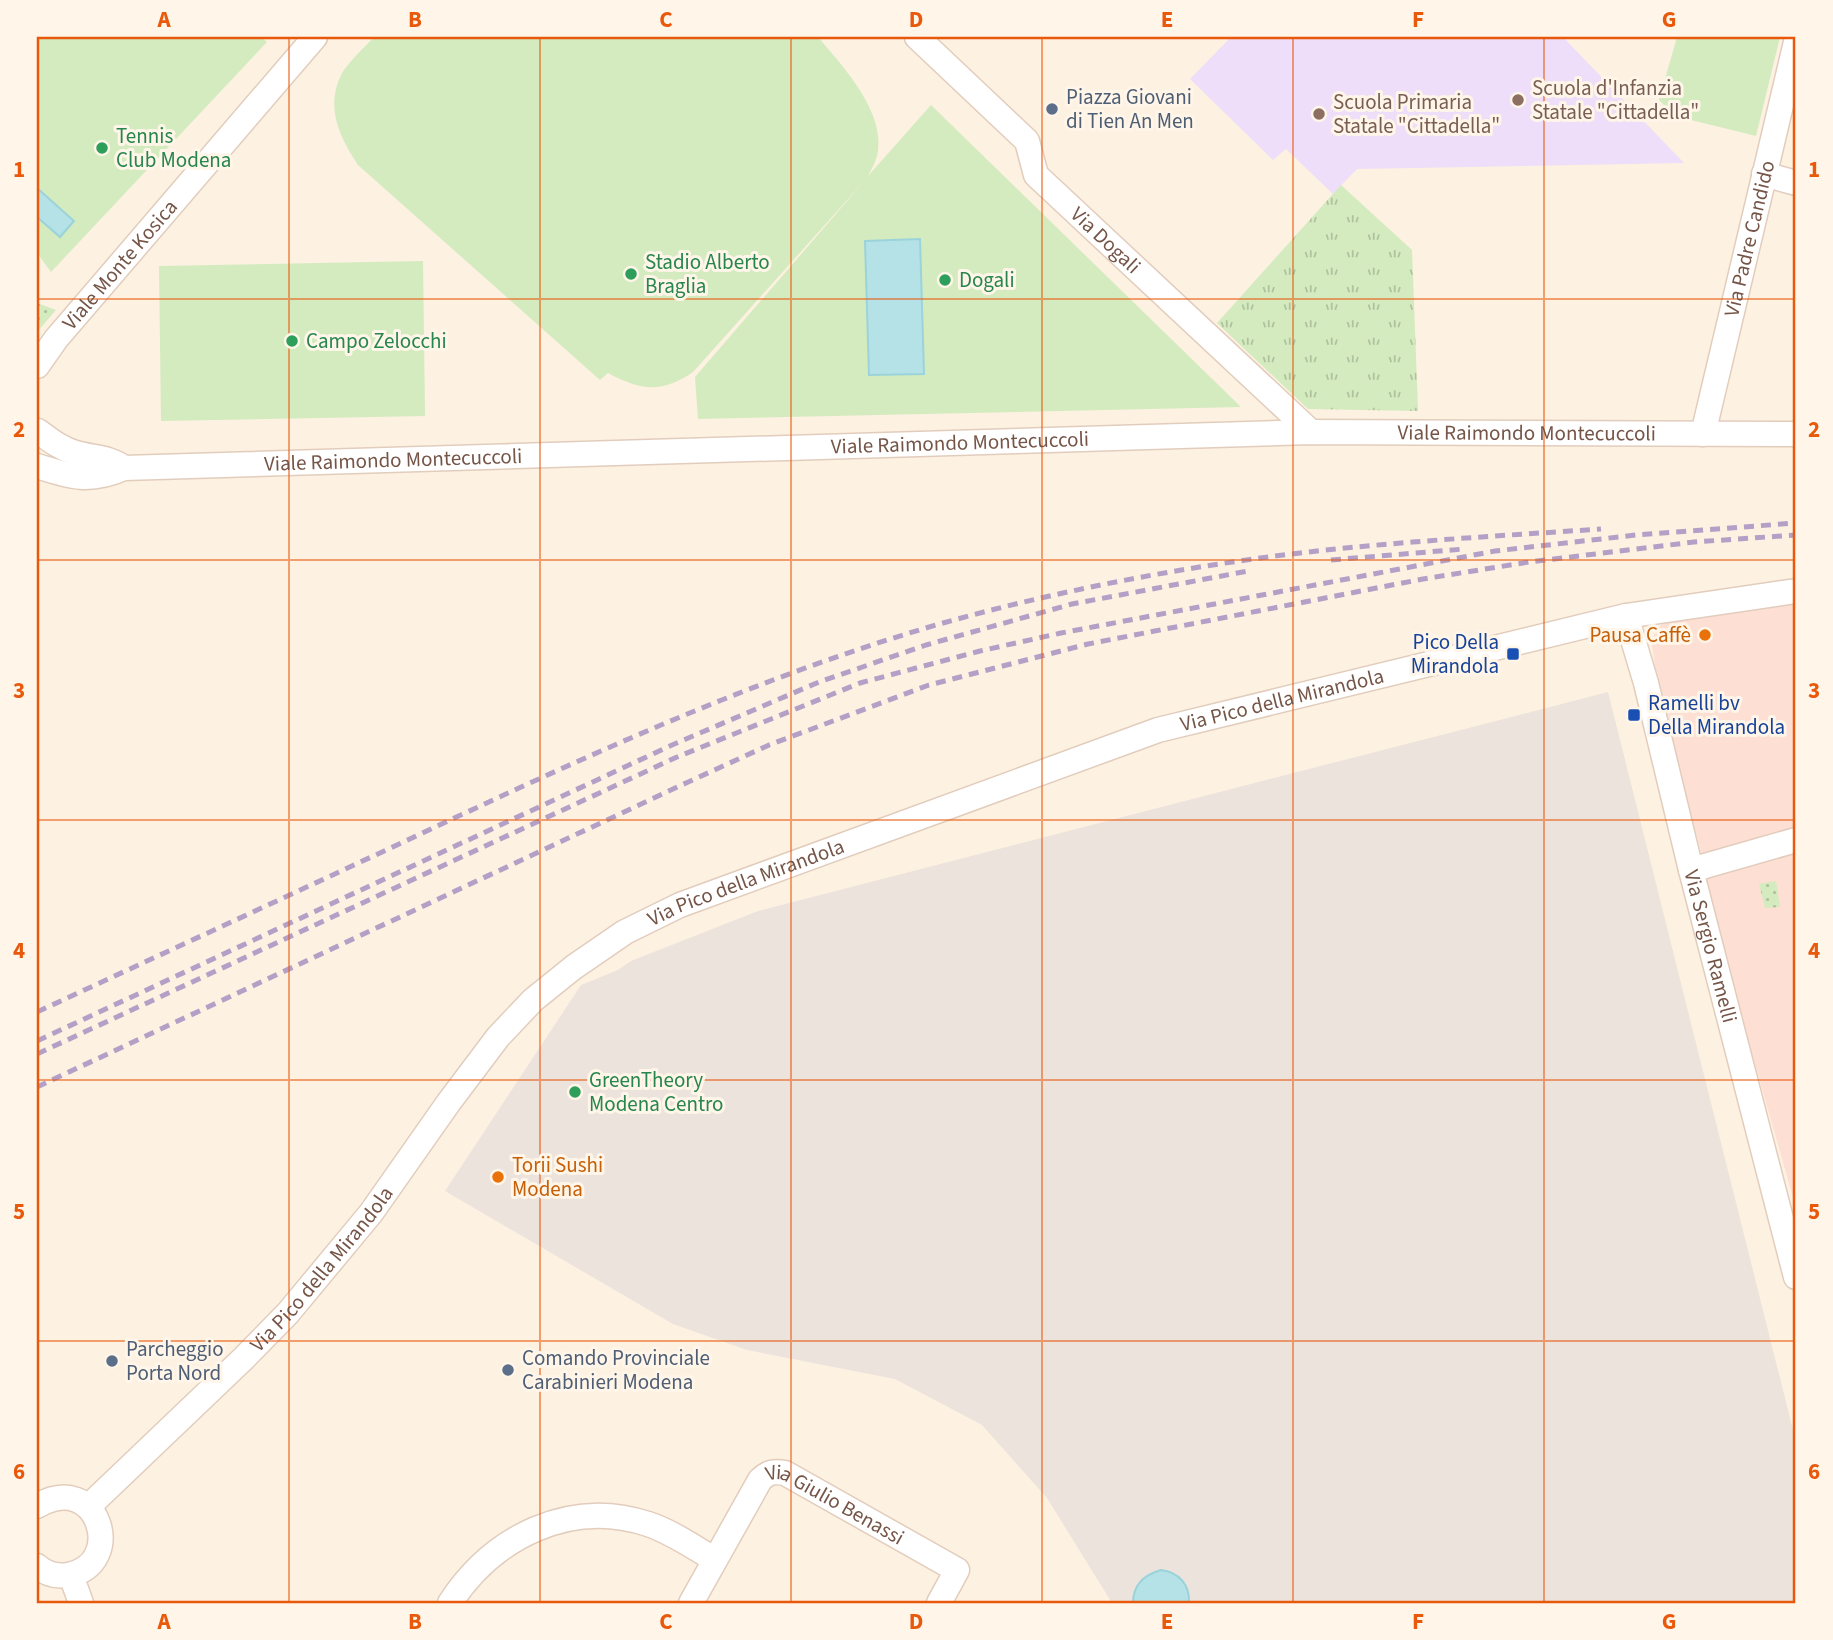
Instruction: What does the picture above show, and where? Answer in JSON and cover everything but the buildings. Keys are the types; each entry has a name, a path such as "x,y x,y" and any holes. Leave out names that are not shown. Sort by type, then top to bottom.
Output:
{"street":[{"name":"Viale Monte Kosica","path":"37,366 56,339 315,37"},
{"name":"Via Dogali","path":"917,37 1027,141 1037,174 1311,432"},
{"name":"Via Padre Candido","path":"1703,434 1796,42"},
{"path":"1764,174 1796,183"},
{"name":"Viale Raimondo Montecuccoli","path":"37,430 62,448 114,460 124,468"},
{"path":"37,430 37,446"},
{"name":"Viale Raimondo Montecuccoli","path":"37,466 70,476 93,478 124,468 1311,432 1796,434"},
{"name":"Via Pico della Mirandola","path":"88,1507 288,1313 370,1213 498,1037 533,1000 574,967 625,932 680,905 1158,730 1626,616 1796,591"},
{"name":"Via Sergio Ramelli","path":"1626,616 1646,683 1691,870 1796,1277"},
{"path":"1691,870 1796,840"},
{"name":"Via Giulio Benassi","path":"691,1603 760,1480 775,1471 785,1473 957,1570 939,1603"},
{"path":"37,1506 47,1500 68,1497 88,1507 99,1525 100,1546 89,1564 71,1575 50,1574 37,1566"},
{"path":"450,1603 473,1573 512,1540 537,1527 578,1517 626,1518 650,1524 714,1559"},
{"path":"71,1575 81,1603"}],"shaded area":[{"path":"1231,37 1563,37 1684,163 1357,169 1333,194 1286,149 1273,160 1190,79"},
{"path":"1796,599 1796,1208 1706,892 1702,855 1660,699 1652,645 1654,635 1665,620"},
{"path":"1608,692 1796,1442 1796,1603 1112,1603 1047,1498 982,1425 895,1379 747,1350 673,1324 445,1191 581,985 618,970 631,961 758,911"}],"green space":[{"name":"Tennis Club Modena","path":"37,37 261,37 267,42 51,272 37,253"},
{"path":"374,37 818,37 861,92 876,124 877,156 868,176 931,105 1241,407 698,419 695,377 866,179 693,372 671,384 650,387 630,383 608,373 600,380 358,165 340,133 334,99 344,70"},
{"path":"1677,37 1780,37 1756,136 1675,116 1659,100"},
{"path":"1341,185 1412,250 1418,411 1308,409 1217,323"},
{"name":"Campo Zelocchi","path":"423,261 425,416 161,421 159,266"},
{"path":"37,303 56,310 37,332"},
{"path":"1776,881 1780,907 1765,908 1759,884"}],"water":[{"path":"37,188 74,221 60,237 37,217"},
{"path":"920,239 924,374 869,375 865,241"},
{"path":"1161,1570 1173,1573 1182,1580 1188,1591 1189,1603 1133,1603 1140,1582"}],"railway":[{"path":"37,1054 677,757 860,683 1061,633 1495,551 1636,535 1796,523"},
{"path":"37,1012 671,721 802,669 936,625 1035,599 1185,569 1369,546 1601,529"},
{"path":"37,1087 769,745 929,685 1088,644 1423,579 1529,562 1694,542 1796,535"},
{"path":"1331,560 1464,549"},
{"path":"37,1041 672,745 819,682 926,645 1072,604 1248,571"}],"place":[{"name":"Scuola d'Infanzia Statale \"Cittadella\"","path":"1518,100"},
{"name":"Piazza Giovani di Tien An Men","path":"1052,109"},
{"name":"Scuola Primaria Statale \"Cittadella\"","path":"1319,114"},
{"name":"Tennis Club Modena","path":"102,148"},
{"name":"Stadio Alberto Braglia","path":"631,274"},
{"name":"Dogali","path":"945,280"},
{"name":"Campo Zelocchi","path":"292,341"},
{"name":"Pausa Caffè","path":"1705,635"},
{"name":"Pico Della Mirandola","path":"1513,654"},
{"name":"Ramelli bv Della Mirandola","path":"1634,715"},
{"name":"GreenTheory Modena Centro","path":"575,1092"},
{"name":"Torii Sushi Modena","path":"498,1177"},
{"name":"Parcheggio Porta Nord","path":"112,1361"},
{"name":"Comando Provinciale Carabinieri Modena","path":"508,1370"}]}
